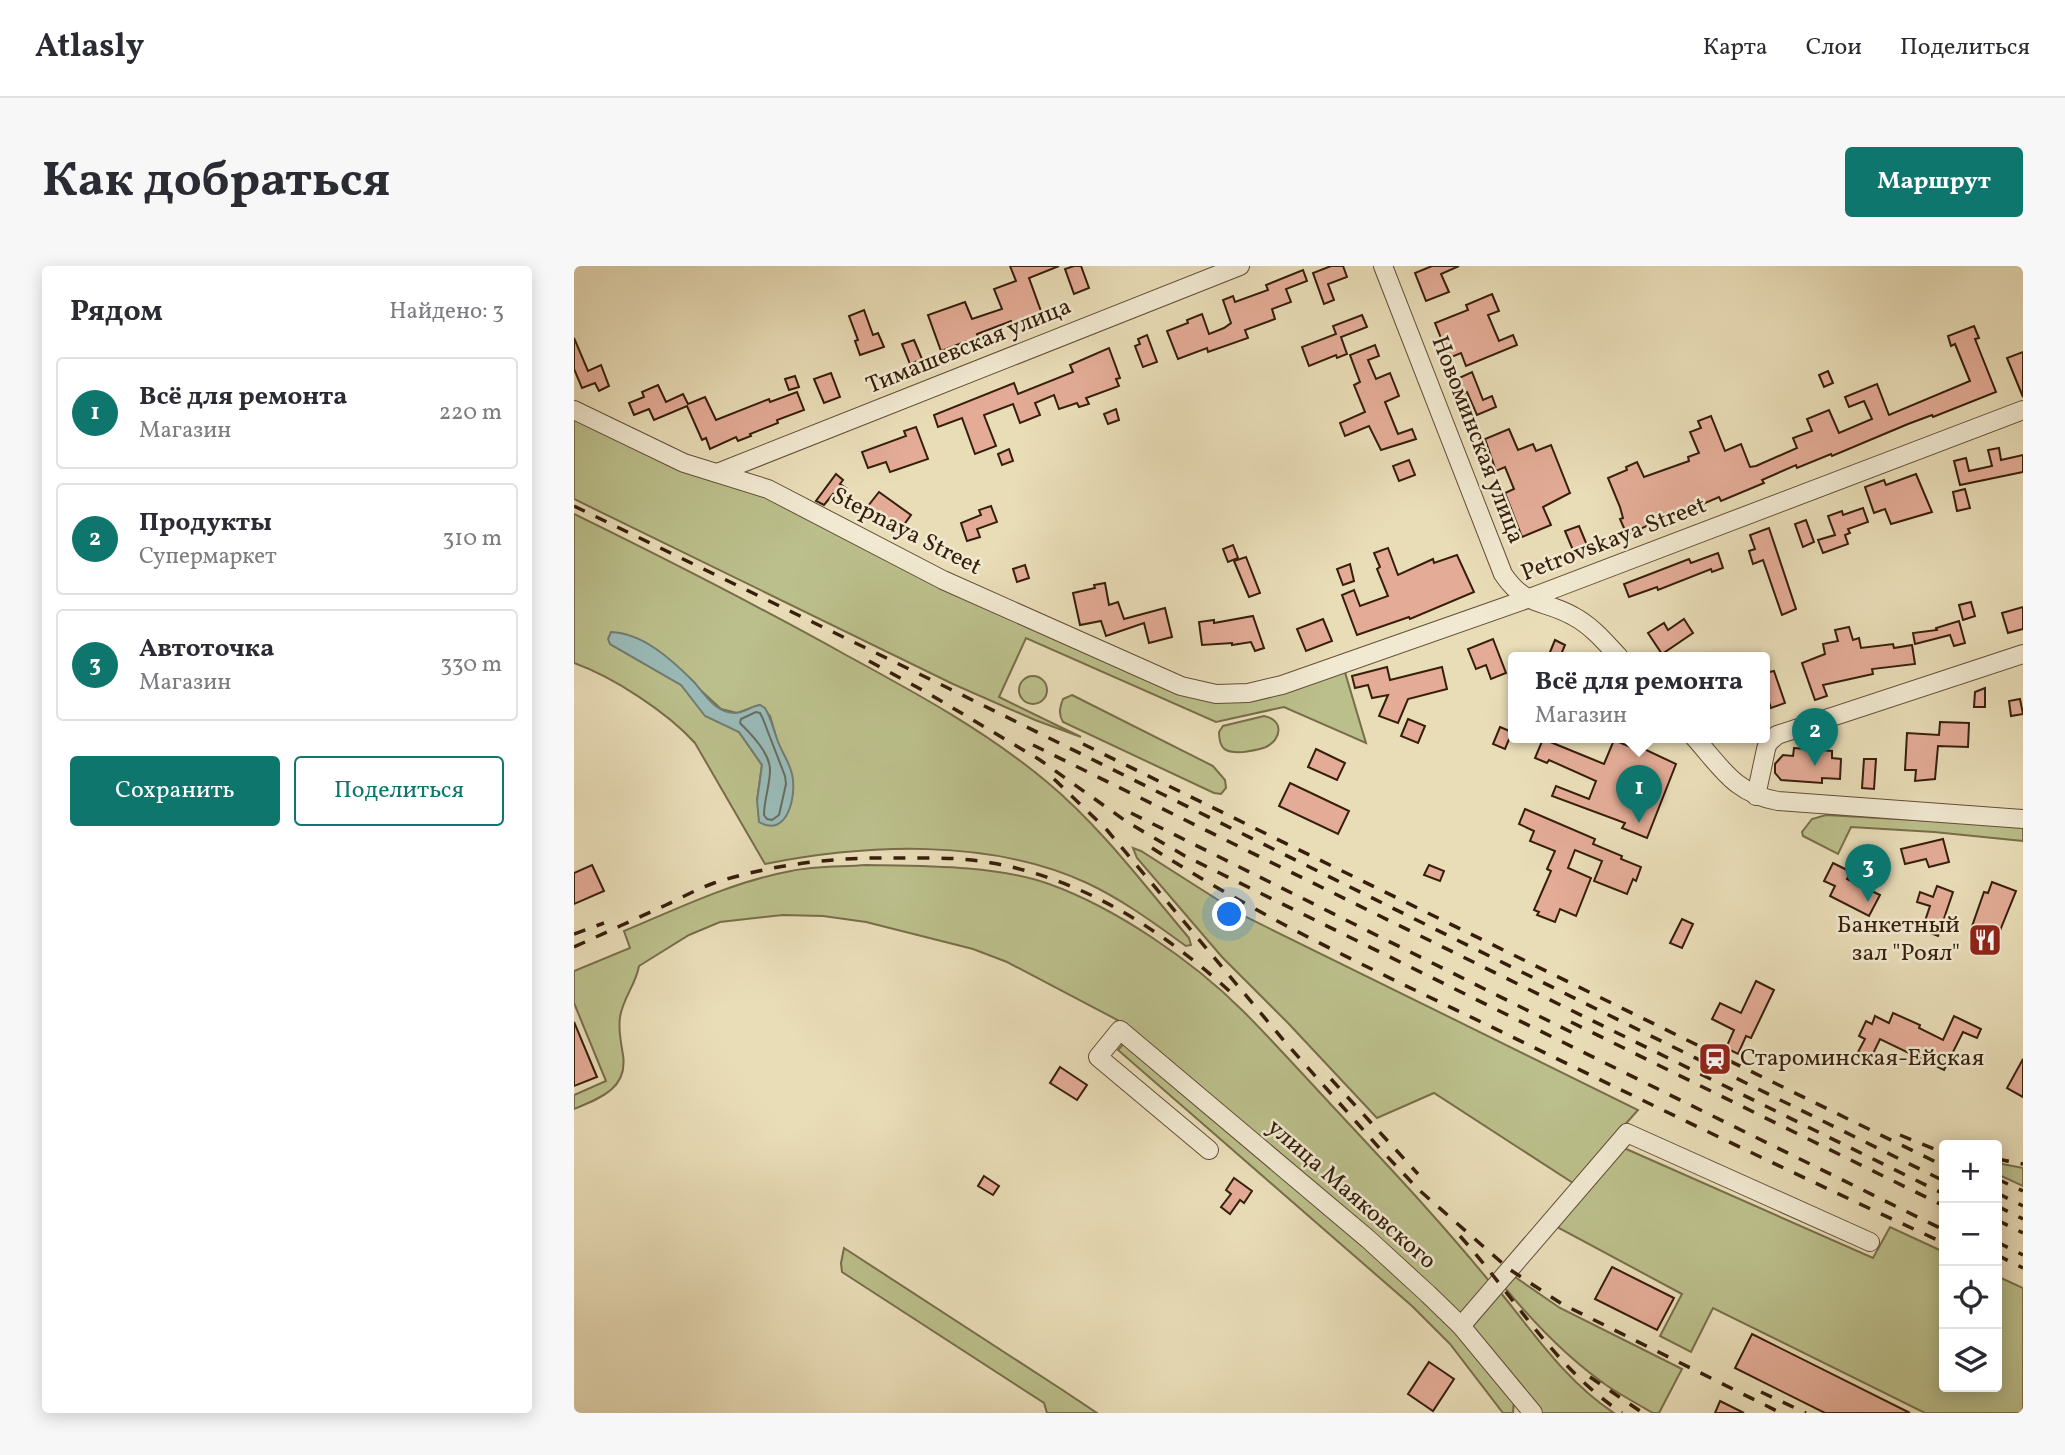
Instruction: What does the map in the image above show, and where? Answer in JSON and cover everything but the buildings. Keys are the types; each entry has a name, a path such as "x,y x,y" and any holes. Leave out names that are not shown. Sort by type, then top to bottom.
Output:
{"street":[{"name":"Тимашевская улица","path":"717,473 1240,266"},
{"name":"Новоминская улица","path":"1382,266 1503,574 1527,599 1581,621 1614,652"},
{"name":"Stepnaya Street","path":"574,410 684,463 768,489 943,580 1087,646 1181,687 1216,694"},
{"name":"Petrovskaya Street","path":"1216,694 1248,692 1282,685 1527,599 2023,410"},
{"path":"1770,741 1777,735 2023,654"},
{"path":"1699,743 1739,787 1756,796 1778,802 2023,819"},
{"path":"1756,796 1768,743"},
{"name":"улица Маяковского","path":"1209,1150 1098,1057 1120,1030 1368,1239 1461,1326 1533,1413"},
{"path":"1461,1326 1627,1133 1870,1242"}],"green space":[{"path":"574,416 754,490 1193,695 1344,669 1366,743 1284,707 1216,722 1026,638 999,697 1081,737 1035,720 953,684 574,499"},
{"path":"574,514 812,636 924,698 1000,746 1047,782 1086,818 1189,938 1191,945 1186,946 1126,904 1087,883 1049,868 1010,858 969,852 886,849 844,852 765,864 695,743 670,719 639,697 574,663","holes":["610,644 659,652 721,709 737,713 760,705 770,716 777,740 757,801 762,765 739,732 694,700 681,685"]},
{"path":"1033,676 1043,680 1047,690 1043,700 1033,704 1023,700 1019,690 1023,680"},
{"path":"1072,695 1213,766 1225,780 1226,788 1221,794 1214,793 1063,722 1060,708 1063,699"},
{"path":"1264,716 1278,725 1278,735 1271,744 1243,752 1232,752 1222,747 1219,732 1223,726"},
{"path":"1826,815 2023,826 2023,841 1851,827 1838,854 1803,836 1802,832 1812,819"},
{"path":"1133,848 1240,914 1638,1110 1573,1183 1434,1093 1377,1118 1222,957 1137,858"},
{"path":"866,865 959,868 1028,878 1075,894 1152,938 1201,973 1255,1023 1415,1195 1489,1281 1460,1314 1125,1024 1007,962 973,949 866,922 823,916 783,915 720,922 689,935 639,966 620,1017 623,1055 621,1076 617,1084 603,1096 574,1109 574,1095 606,1081 574,1003 574,971 630,948 624,931 727,889 800,869"},
{"path":"1124,1043 1400,1278 1455,1330 1514,1400 1513,1413 1503,1413 1450,1344 1412,1306 1118,1050"},
{"path":"1624,1148 1873,1258 1890,1227 1939,1250 1939,1392 2002,1392 2002,1278 2023,1288 2023,1413 1925,1413 1713,1308 1691,1352 1660,1336 1682,1294 1557,1227"},
{"path":"2002,1164 2023,1168 2023,1186 2002,1176"},
{"path":"844,1248 1097,1413 1047,1413 1044,1403 842,1272"},
{"path":"1515,1277 1560,1308 1682,1369 1659,1413 1653,1413 1612,1389 1565,1352 1505,1288"},
{"path":"1501,1293 1539,1341 1581,1387 1614,1413 1540,1413 1471,1328"}],"water":[{"path":"611,632 634,637 656,649 722,710 735,713 760,705 765,708 792,774 793,792 784,820 769,826 759,822 757,801 762,765 739,732 705,716 681,685 610,644 608,639"}],"railway":[{"path":"574,506 1939,1179"},
{"path":"869,661 1040,760 1127,822 1185,856 1939,1228"},
{"path":"1083,744 1939,1164"},
{"path":"1033,745 1939,1192"},
{"path":"1054,779 1107,830 1285,1042 1382,1151 1419,1190 1509,1269 1562,1304 1781,1413"},
{"path":"1131,813 1579,1036"},
{"path":"1152,848 1237,899 1369,968 1939,1241"},
{"path":"574,947 708,885 736,876 804,863 851,859 968,860 1027,871 1094,896 1155,932 1238,999"},
{"path":"574,934 604,923"},
{"path":"1571,1022 1939,1204"},
{"path":"1331,1079 1418,1174"},
{"path":"1900,1135 1939,1151"},
{"path":"2002,1160 2023,1164"},
{"path":"2002,1181 2023,1191"},
{"path":"2002,1196 2023,1206"},
{"path":"2002,1208 2023,1219"},
{"path":"2002,1222 2023,1233"},
{"path":"1460,1236 1555,1353 1598,1395 1622,1413"},
{"path":"2002,1244 2023,1255"},
{"path":"2002,1258 2023,1268"},
{"path":"1590,1377 1643,1413"},
{"path":"1761,1392 1806,1413"}],"place":[{"name":"Продукты","path":"1815,766"},
{"name":"Всё для ремонта","path":"1639,823"},
{"name":"Автоточка","path":"1868,902"},
{"name":"Банкетный зал \"Роял\"","path":"1985,940"},
{"name":"Староминская-Ейская","path":"1715,1059"}]}
